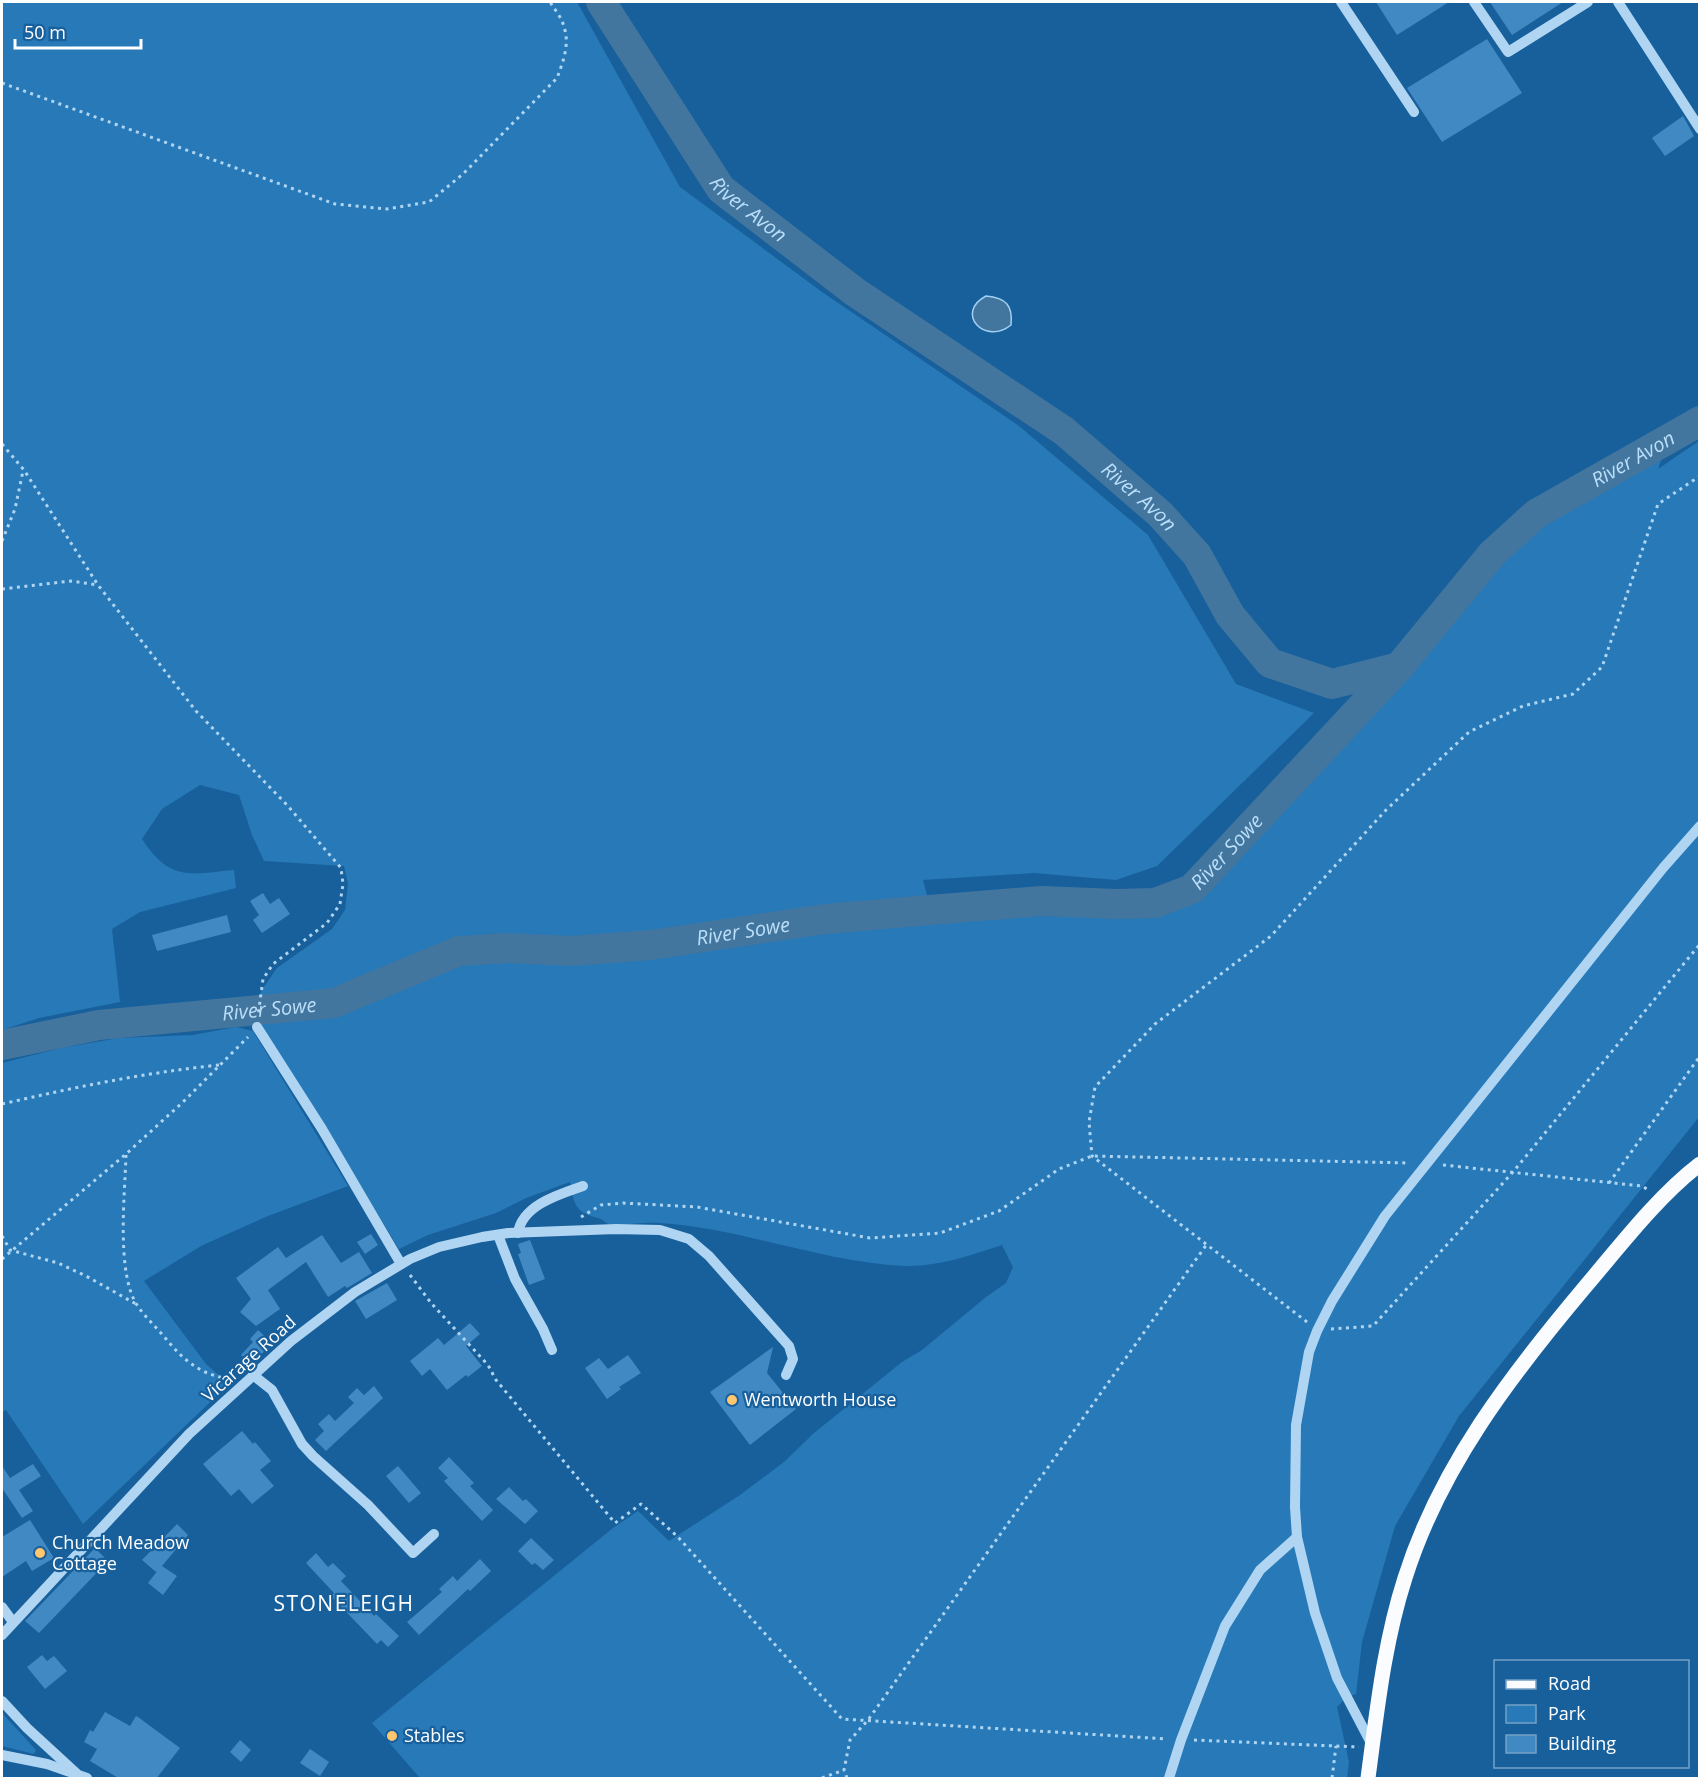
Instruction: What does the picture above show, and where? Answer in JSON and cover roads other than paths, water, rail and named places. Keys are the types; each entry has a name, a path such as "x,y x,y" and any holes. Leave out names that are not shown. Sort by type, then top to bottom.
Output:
{"main road":[{"path":"1368,1779 1384,1659 1405,1578 1446,1479 1482,1419 1531,1351 1637,1225 1700,1164"}],"street":[{"path":"1341,2 1414,112"},
{"path":"1474,2 1508,52 1588,2"},
{"path":"1618,2 1700,129"},
{"path":"1372,1746 1337,1678 1315,1613 1297,1537 1294,1507 1296,1425 1309,1352 1332,1301 1385,1216 1663,868 1700,826"},
{"path":"257,1024 401,1264"},
{"path":"518,1233 523,1217 561,1194 584,1186"},
{"name":"Vicarage Road","path":"2,1635 181,1443 291,1341 355,1292 401,1264 420,1254 456,1242 518,1233 616,1228 660,1230 689,1239 710,1256 789,1346 793,1359 786,1375"},
{"path":"498,1235 515,1279 552,1350"},
{"path":"253,1375 272,1390 307,1450 368,1505 412,1553 434,1534"},
{"path":"1169,1779 1181,1740 1225,1626 1260,1570 1297,1537"},
{"path":"2,1607 12,1622"},
{"path":"2,1701 76,1773"},
{"path":"2,1755 47,1764 87,1779"}],"waterway":[{"name":"River Avon","path":"601,2 721,189 855,292 1064,431 1160,514 1197,555 1230,615 1270,663 1332,684 1399,667"},
{"name":"River Sowe","path":"2,1045 99,1025 334,1003 459,951 508,948 572,951 651,945 825,919 1041,901 1155,903 1192,889 1399,667 1492,554 1536,514 1700,421"}],"place":[{"name":"Wentworth House","path":"732,1400"},
{"name":"Church Meadow Cottage","path":"40,1553"},
{"name":"Stables","path":"392,1736"}],"district":[{"name":"STONELEIGH","path":"344,1604"}]}
